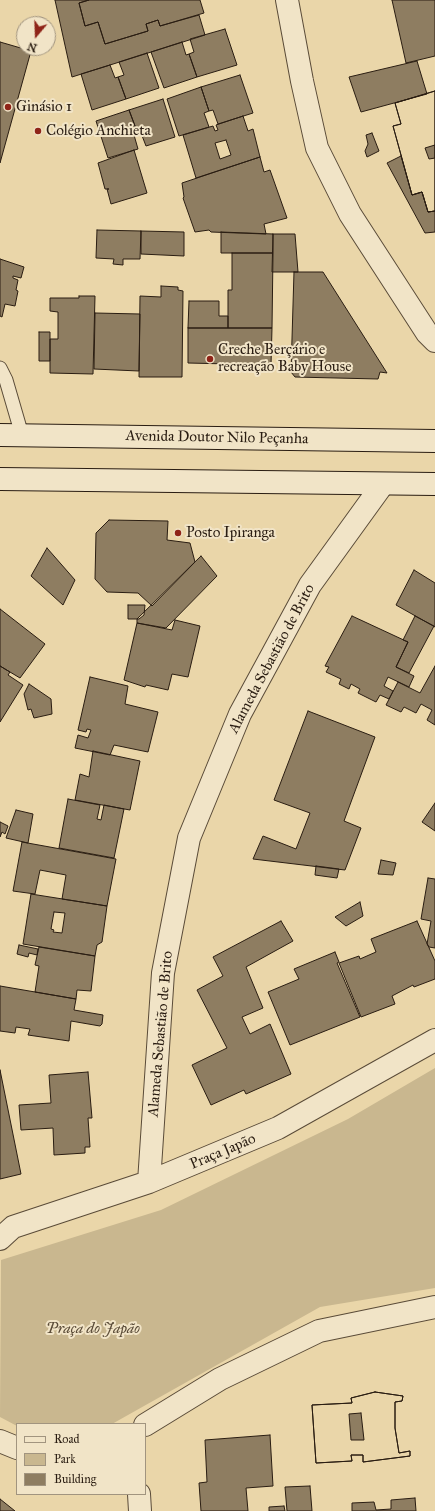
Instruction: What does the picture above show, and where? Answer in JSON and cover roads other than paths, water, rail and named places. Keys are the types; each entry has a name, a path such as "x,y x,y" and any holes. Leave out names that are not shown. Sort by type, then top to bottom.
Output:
{"street":[{"path":"287,0 317,148 350,214 427,333 435,341"},
{"name":"Avenida Doutor Nilo Peçanha","path":"0,435 435,441"},
{"path":"0,479 435,484"},
{"name":"Alameda Sebastião de Brito","path":"149,1182 163,972 190,838 240,714 310,585 383,484"},
{"name":"Praça Japão","path":"0,1238 13,1227 149,1182 278,1128 435,1040"},
{"path":"146,1424 220,1379 319,1331 435,1307"},
{"path":"0,1441 16,1448"},
{"path":"139,1495 140,1511"}],"lane":[{"path":"0,368 6,380 22,435"}],"place":[{"name":"Ginásio 1","path":"8,107"},
{"name":"Colégio Anchieta","path":"38,131"},
{"name":"Creche Berçário e recreação Baby House","path":"210,359"},
{"name":"Posto Ipiranga","path":"178,533"}],"park label":[{"name":"Praça do Japão","path":"93,1329"}]}
